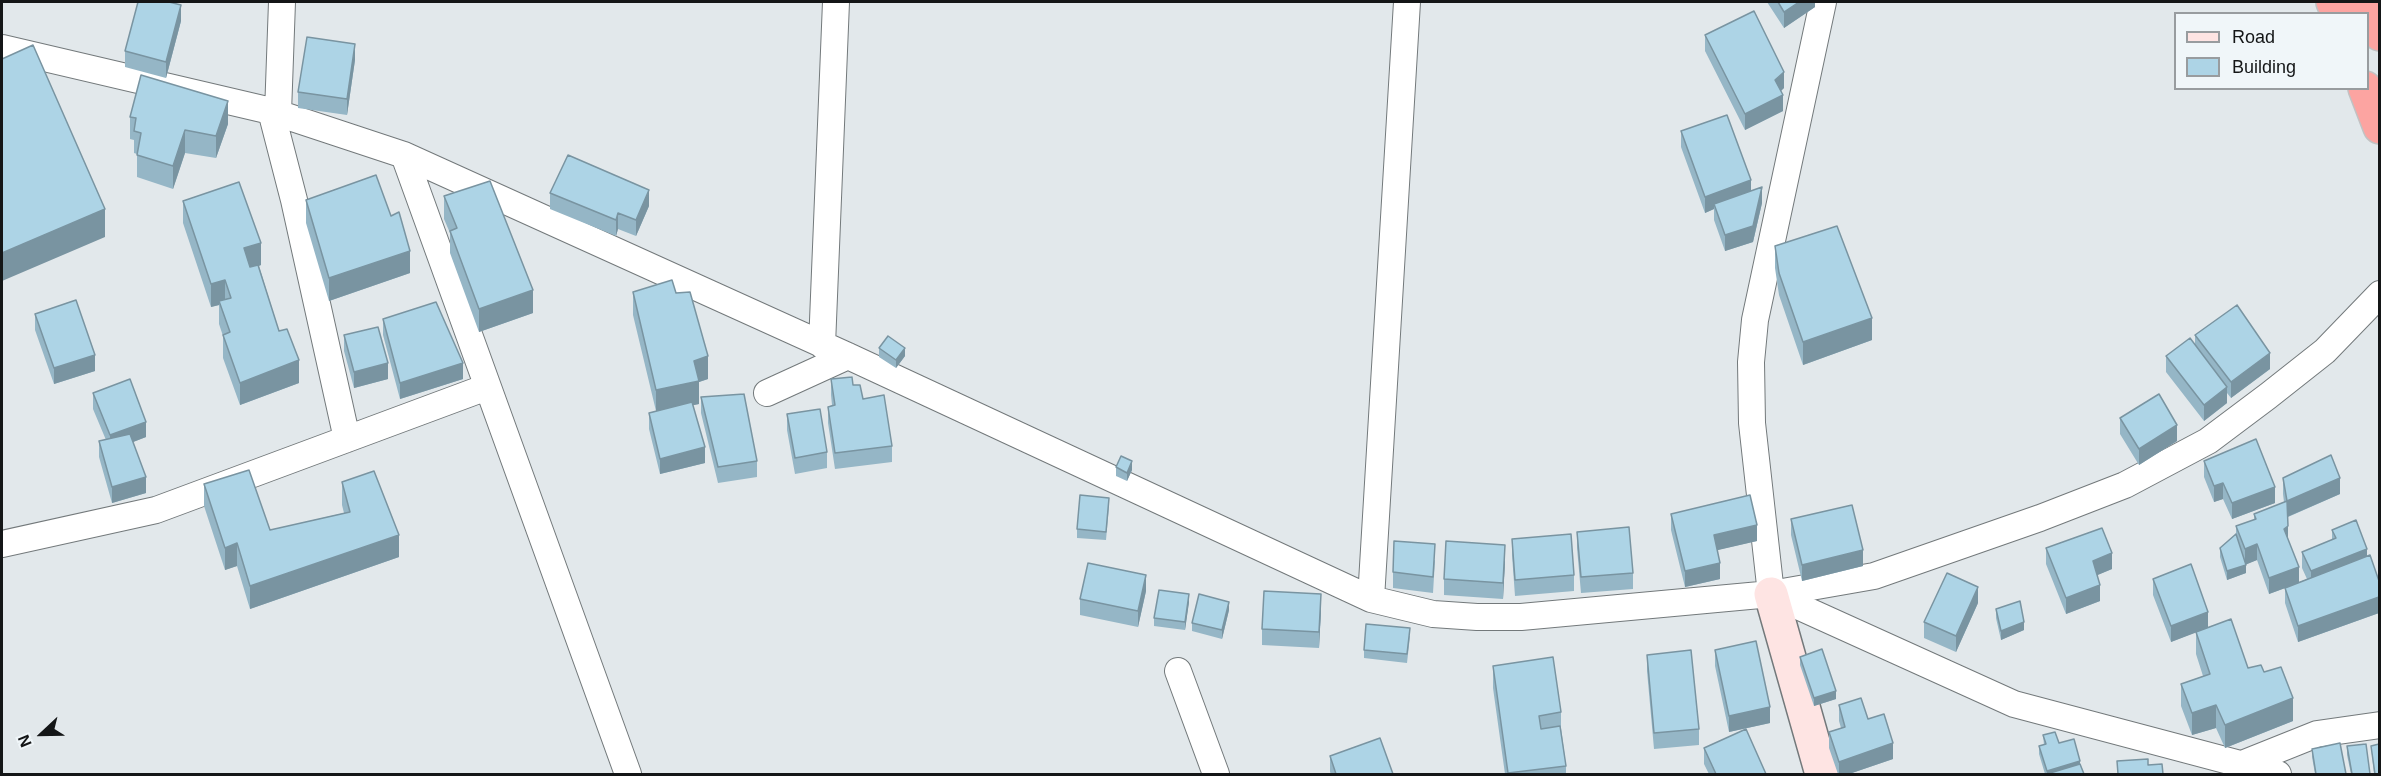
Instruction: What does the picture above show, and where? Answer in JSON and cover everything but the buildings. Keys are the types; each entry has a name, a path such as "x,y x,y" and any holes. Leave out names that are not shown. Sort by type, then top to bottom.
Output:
{"highway":[{"path":"2367,2 2379,34"},
{"path":"2366,90 2379,127"}],"street":[{"path":"282,2 274,112 347,439"},
{"path":"822,345 836,2"},
{"path":"1371,600 1407,2"},
{"path":"1822,774 1771,594 1752,423 1751,362 1755,320 1823,2"},
{"path":"2,48 274,112 404,154 1371,600 1433,614 1521,617 1771,594 1874,576 2040,518 2125,485 2208,441 2325,351 2379,294"},
{"path":"404,154 628,774"},
{"path":"767,393 848,357"},
{"path":"2,544 156,510 488,387"},
{"path":"1771,594 2014,704 2278,774"},
{"path":"1178,671 1216,774"},
{"path":"2216,774 2317,734 2379,725"}]}
